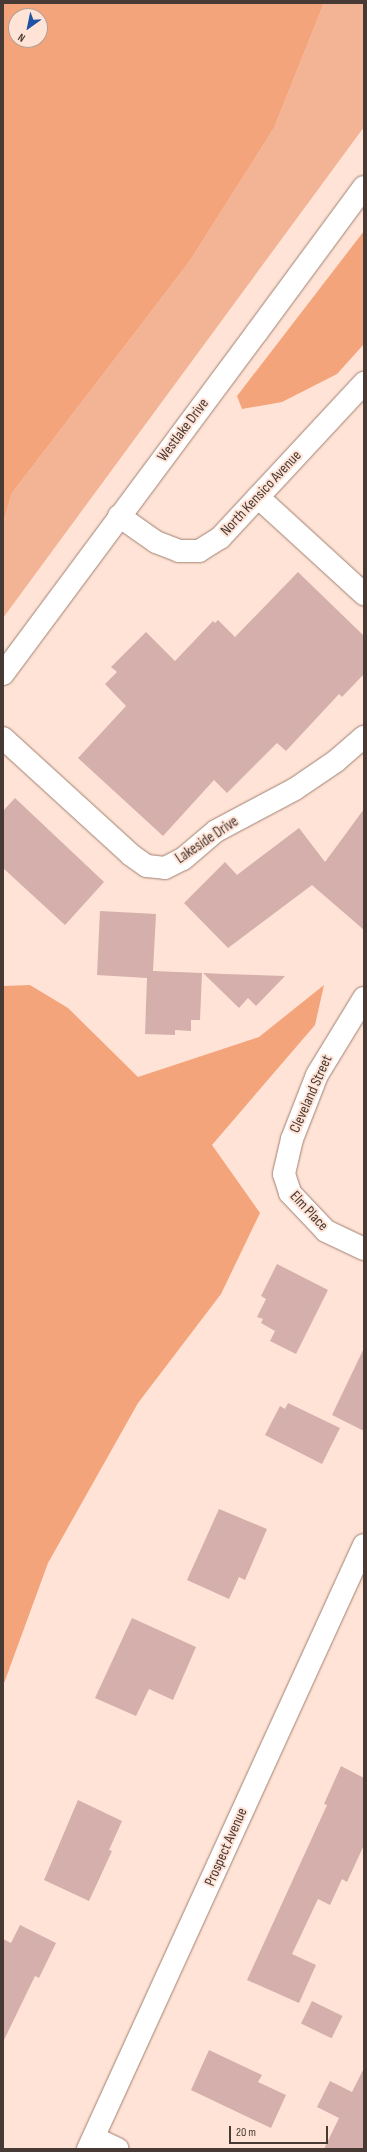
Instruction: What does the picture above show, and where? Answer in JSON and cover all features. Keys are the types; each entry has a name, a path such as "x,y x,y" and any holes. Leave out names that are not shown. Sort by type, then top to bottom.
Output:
{"street":[{"name":"Westlake Drive","path":"3,674 364,187"},
{"name":"North Kensico Avenue","path":"119,516 156,542 179,551 199,551 220,538 364,383"},
{"path":"258,497 364,594"},
{"name":"Lakeside Drive","path":"3,738 130,855 147,866 165,868 183,859 216,831 295,788 336,761 364,737"},
{"name":"Cleveland Street","path":"289,1152 317,1075 364,998"},
{"name":"Elm Place","path":"289,1152 284,1174 290,1193 326,1231 364,1249"},
{"name":"Prospect Avenue","path":"91,2143 364,1545"},
{"path":"91,2143 118,2149"}],"shaded area":[{"path":"3,3 324,3 274,128 189,262 12,493 3,523"},
{"path":"324,3 364,3 364,127 3,618 3,523 12,493 189,262 274,128"},
{"path":"364,231 364,344 337,374 282,402 242,409 237,396"},
{"path":"30,985 68,1008 138,1077 259,1037 324,985 315,1025 212,1145 260,1213 221,1294 138,1403 48,1563 3,1686 3,986"}],"building":[{"path":"298,572 364,636 364,674 342,697 339,694 286,751 277,743 227,793 214,780 163,836 78,758 126,706 105,684 117,672 111,667 146,632 175,661 213,621 215,623 218,620 235,637"},
{"path":"15,798 104,882 65,925 3,868 3,811"},
{"path":"364,809 364,930 312,885 228,948 184,903 225,862 237,875 299,828 325,862"},
{"path":"100,911 156,914 153,971 202,973 200,1020 191,1020 191,1031 175,1030 175,1035 145,1034 147,978 97,975"},
{"path":"203,973 285,976 256,1006 248,998 239,1008"},
{"path":"277,1264 328,1290 296,1354 270,1341 275,1331 261,1323 263,1319 257,1317 266,1299 261,1296"},
{"path":"364,1348 364,1431 332,1415"},
{"path":"288,1403 340,1428 322,1464 265,1435 280,1406 285,1409"},
{"path":"219,1509 267,1529 245,1580 239,1577 229,1599 187,1580"},
{"path":"132,1618 196,1647 173,1700 149,1689 136,1716 95,1698"},
{"path":"341,1766 364,1778 364,1845 347,1882 342,1879 330,1905 318,1899 292,1954 316,1965 299,2003 247,1980 327,1805 324,1804"},
{"path":"78,1800 122,1821 109,1850 112,1851 89,1901 44,1880"},
{"path":"20,1925 56,1943 39,1978 35,1976 3,2042 3,1939 11,1943"},
{"path":"312,2001 343,2016 332,2038 301,2023"},
{"path":"209,2050 262,2075 258,2082 286,2095 271,2128 191,2090"},
{"path":"364,2068 364,2149 324,2149 339,2118 317,2107 330,2081 352,2092"}]}
